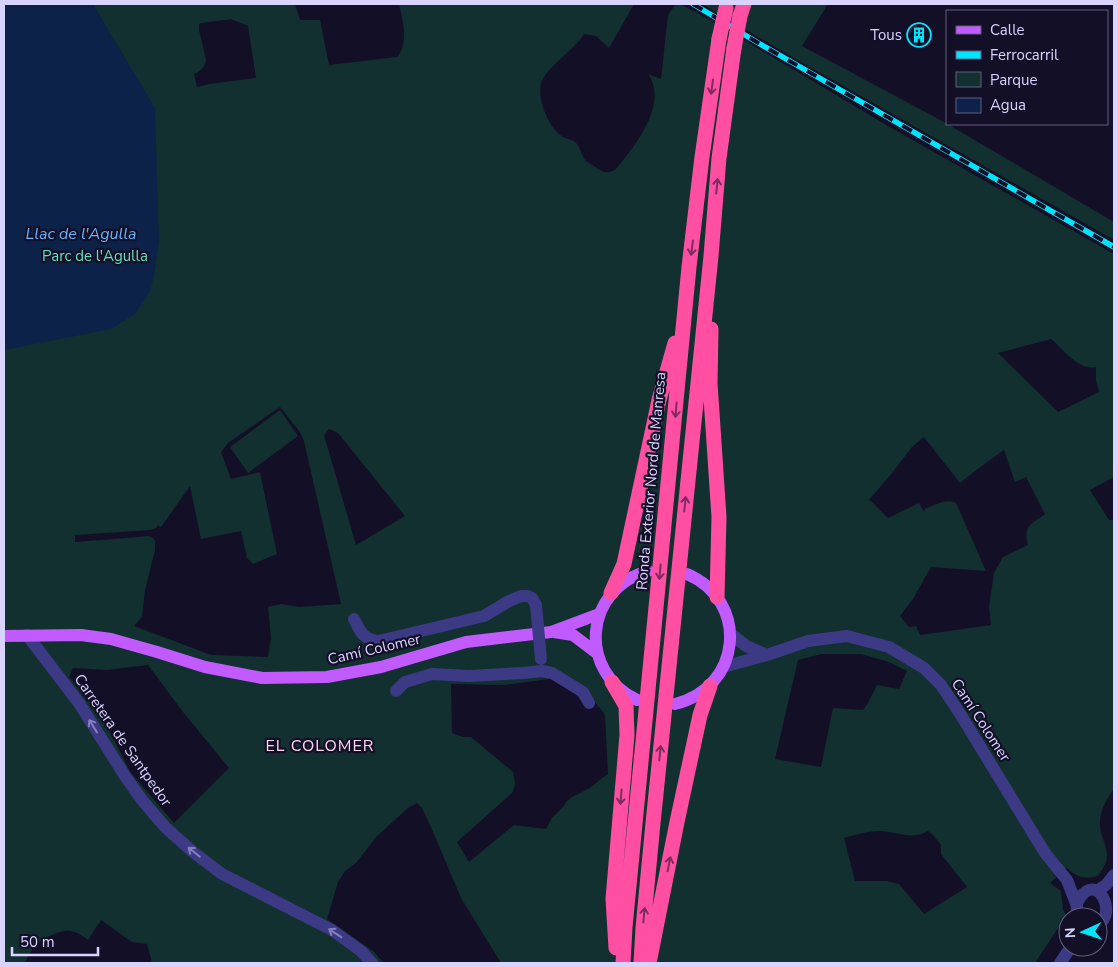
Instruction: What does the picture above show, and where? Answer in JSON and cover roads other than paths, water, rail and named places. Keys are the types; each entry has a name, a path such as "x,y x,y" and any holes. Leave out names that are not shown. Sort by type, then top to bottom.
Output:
{"highway":[{"name":"Ronda Exterior Nord de Manresa","path":"623,963 686,303 702,157 719,39 727,6"},
{"path":"641,963 652,832 720,158 734,48 742,10"},
{"path":"711,256 712,339 710,383 720,517 717,597"},
{"path":"612,593 624,564 659,400 686,303"},
{"path":"612,682 626,706 627,735 613,899 616,963"},
{"path":"649,963 698,724 710,686"}],"main road":[{"path":"637,700 626,694 612,682 603,669 598,654 595,634 604,603 612,593 628,579 648,571"},
{"path":"675,704 694,697 710,686 719,675 729,650 730,633 726,614 717,597 704,583 687,574"},
{"name":"Camí Colomer","path":"27,635 81,635 111,639 205,667 262,678 327,676 381,667 466,642 551,632 600,614"},
{"name":"Camí Colomer","path":"551,632 573,635 598,654"},
{"path":"4,636 27,635"}],"street":[{"path":"354,620 362,633 370,640 379,641 484,616 509,601 521,596 528,596 532,598 536,606 541,665 583,692 589,703"},
{"path":"730,633 746,646 767,655"},
{"name":"Carretera de Santpedor","path":"27,635 78,703 142,800 165,827 222,874 332,930 361,951 372,963"},
{"name":"Camí Colomer","path":"723,667 808,641 847,636 889,647 924,668 941,685 1045,853 1067,880 1077,907"},
{"path":"396,691 406,682 432,674 469,676 523,674 541,665"},
{"path":"1078,907 1078,900 1083,894 1106,885 1114,875"},
{"name":"Camí Colomer","path":"1067,880 1079,886 1095,890"},
{"path":"1095,890 1104,892 1108,896 1113,908"}],"water":[{"name":"Llac de l'Agulla","path":"4,4 93,4 155,108 159,241 150,292 135,314 111,329 4,350"}],"railway":[{"path":"693,4 1114,247"}],"place":[{"name":"Tous","path":"919,35"}],"district":[{"name":"EL COLOMER","path":"320,746"}],"park label":[{"name":"Parc de l'Agulla","path":"95,256"}]}
